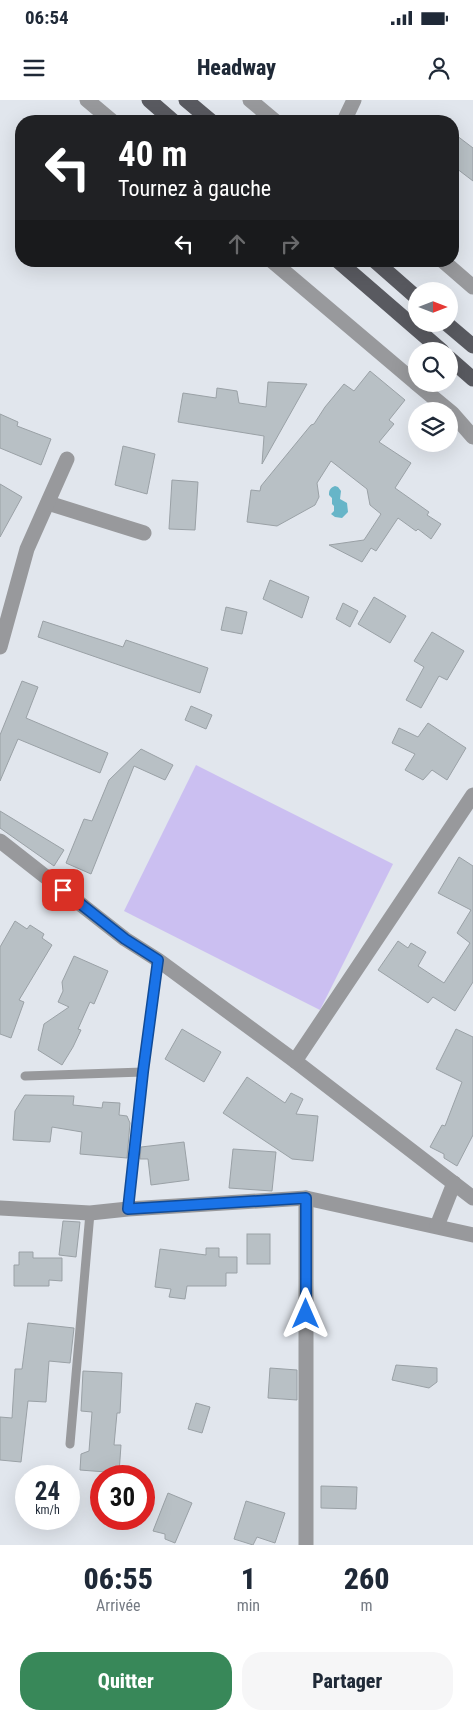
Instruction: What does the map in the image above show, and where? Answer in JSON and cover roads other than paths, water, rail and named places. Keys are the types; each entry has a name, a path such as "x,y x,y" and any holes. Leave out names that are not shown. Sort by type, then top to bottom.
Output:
{"main road":[{"path":"149,100 166,115"},
{"path":"186,100 204,115"},
{"path":"345,267 432,342"},
{"path":"382,267 408,290"},
{"path":"456,332 473,346"},
{"path":"458,366 473,379"}],"street":[{"path":"88,100 105,115"},
{"path":"250,100 269,115"},
{"path":"347,115 354,100"},
{"path":"279,267 408,377"},
{"path":"449,267 473,287"},
{"path":"426,392 452,413 473,436"},
{"path":"0,647 27,549 67,459"},
{"path":"48,503 144,533"},
{"path":"295,1061 473,795"},
{"path":"0,841 125,939 158,960 295,1061 473,1198"},
{"path":"437,1226 454,1183"},
{"path":"306,1198 306,1545"},
{"path":"0,1208 90,1214 128,1209 306,1198 473,1235"}],"lane":[{"path":"128,1209 158,960"},
{"path":"25,1076 143,1072"},
{"path":"70,1444 90,1214"}],"water":[{"path":"335,486 341,491 340,499 347,503 348,512 342,518 331,514 334,511 334,506 329,492"}]}
